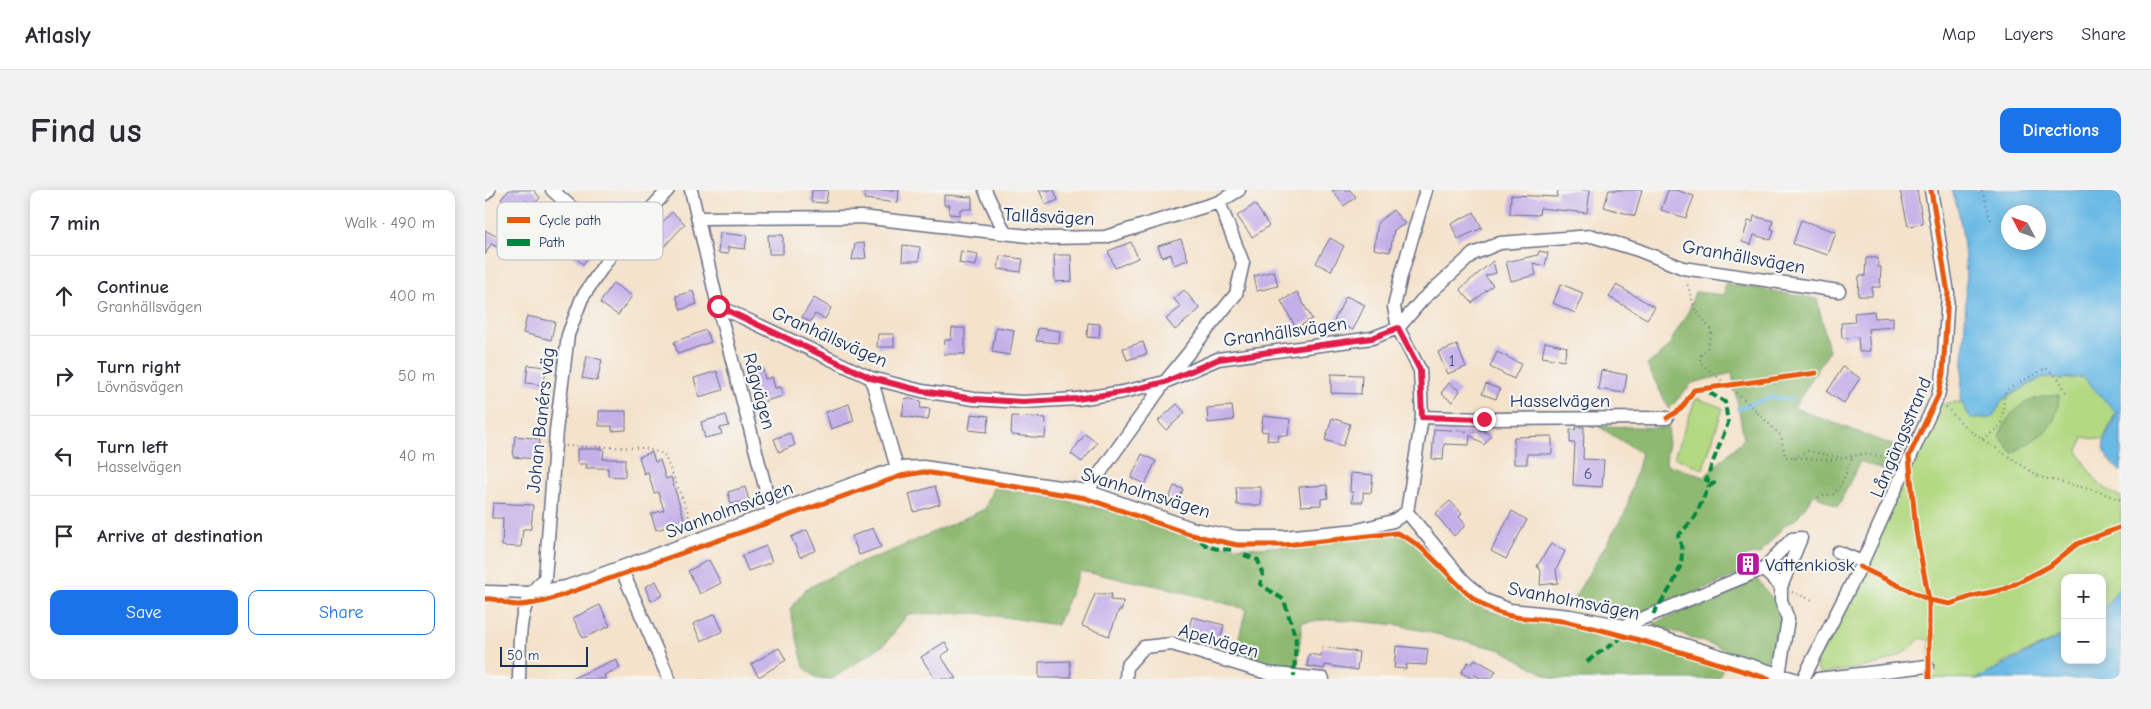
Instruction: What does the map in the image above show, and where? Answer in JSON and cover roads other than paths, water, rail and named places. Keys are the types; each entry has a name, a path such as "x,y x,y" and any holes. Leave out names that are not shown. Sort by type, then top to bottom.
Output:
{"street":[{"path":"485,194 489,190"},
{"path":"552,190 565,202"},
{"name":"Johan Banérs väg","path":"657,202 668,190"},
{"name":"Rågvägen","path":"691,190 718,306 772,513"},
{"path":"985,190 1005,233"},
{"name":"Tallåsvägen","path":"699,218 861,216 1046,238 1105,237 1219,202 1239,190"},
{"path":"1407,512 1422,417 1420,370 1398,328 1394,307 1426,190"},
{"name":"Långängsstrand","path":"1803,679 1862,562 1906,461 1938,396 1943,373 1948,293 1931,190"},
{"path":"1087,491 1165,382 1236,294 1243,263 1219,202"},
{"name":"Granhällsvägen","path":"718,306 871,378 931,393 974,399 1023,402 1077,399 1123,392 1165,382 1219,359 1372,338 1398,328 1422,300 1473,254 1500,243 1593,236 1638,250 1683,268 1839,291"},
{"name":"Johan Banérs väg","path":"519,679 521,629 531,593 545,579 554,446 568,335 582,298 607,260"},
{"path":"871,378 897,468"},
{"name":"Hasselvägen","path":"1422,417 1484,419 1667,418"},
{"name":"Svanholmsvägen","path":"485,592 531,593 566,587 897,468 923,467 1087,491 1194,529 1237,536 1284,537 1358,530 1393,521 1407,512 1463,580 1485,600 1510,610 1570,616 1624,626 1794,679"},
{"path":"1624,626 1763,569 1793,539 1801,538 1781,587 1781,600 1787,610 1788,619 1779,675"},
{"path":"1838,552 1862,562"},
{"path":"621,568 669,679"},
{"path":"1763,569 1781,587"},
{"name":"Apelvägen","path":"1126,679 1127,666 1144,647 1172,644 1267,673 1323,679"},
{"path":"1818,679 1927,666"}],"water":[{"path":"1952,190 2121,190 2121,472 2106,455 2104,449 2104,443 2116,412 2083,377 2059,379 2043,377 2004,398 1992,418 1971,418 1961,402 1966,295 1963,241 1959,215"},
{"path":"2121,585 2121,679 1977,679 2061,636 2061,664 2106,664 2106,607"}],"waterway":[{"path":"1752,404 1773,397 1791,400"},
{"path":"1738,409 1749,405"}],"place":[{"name":"Vattenkiosk","path":"1748,564"}]}
